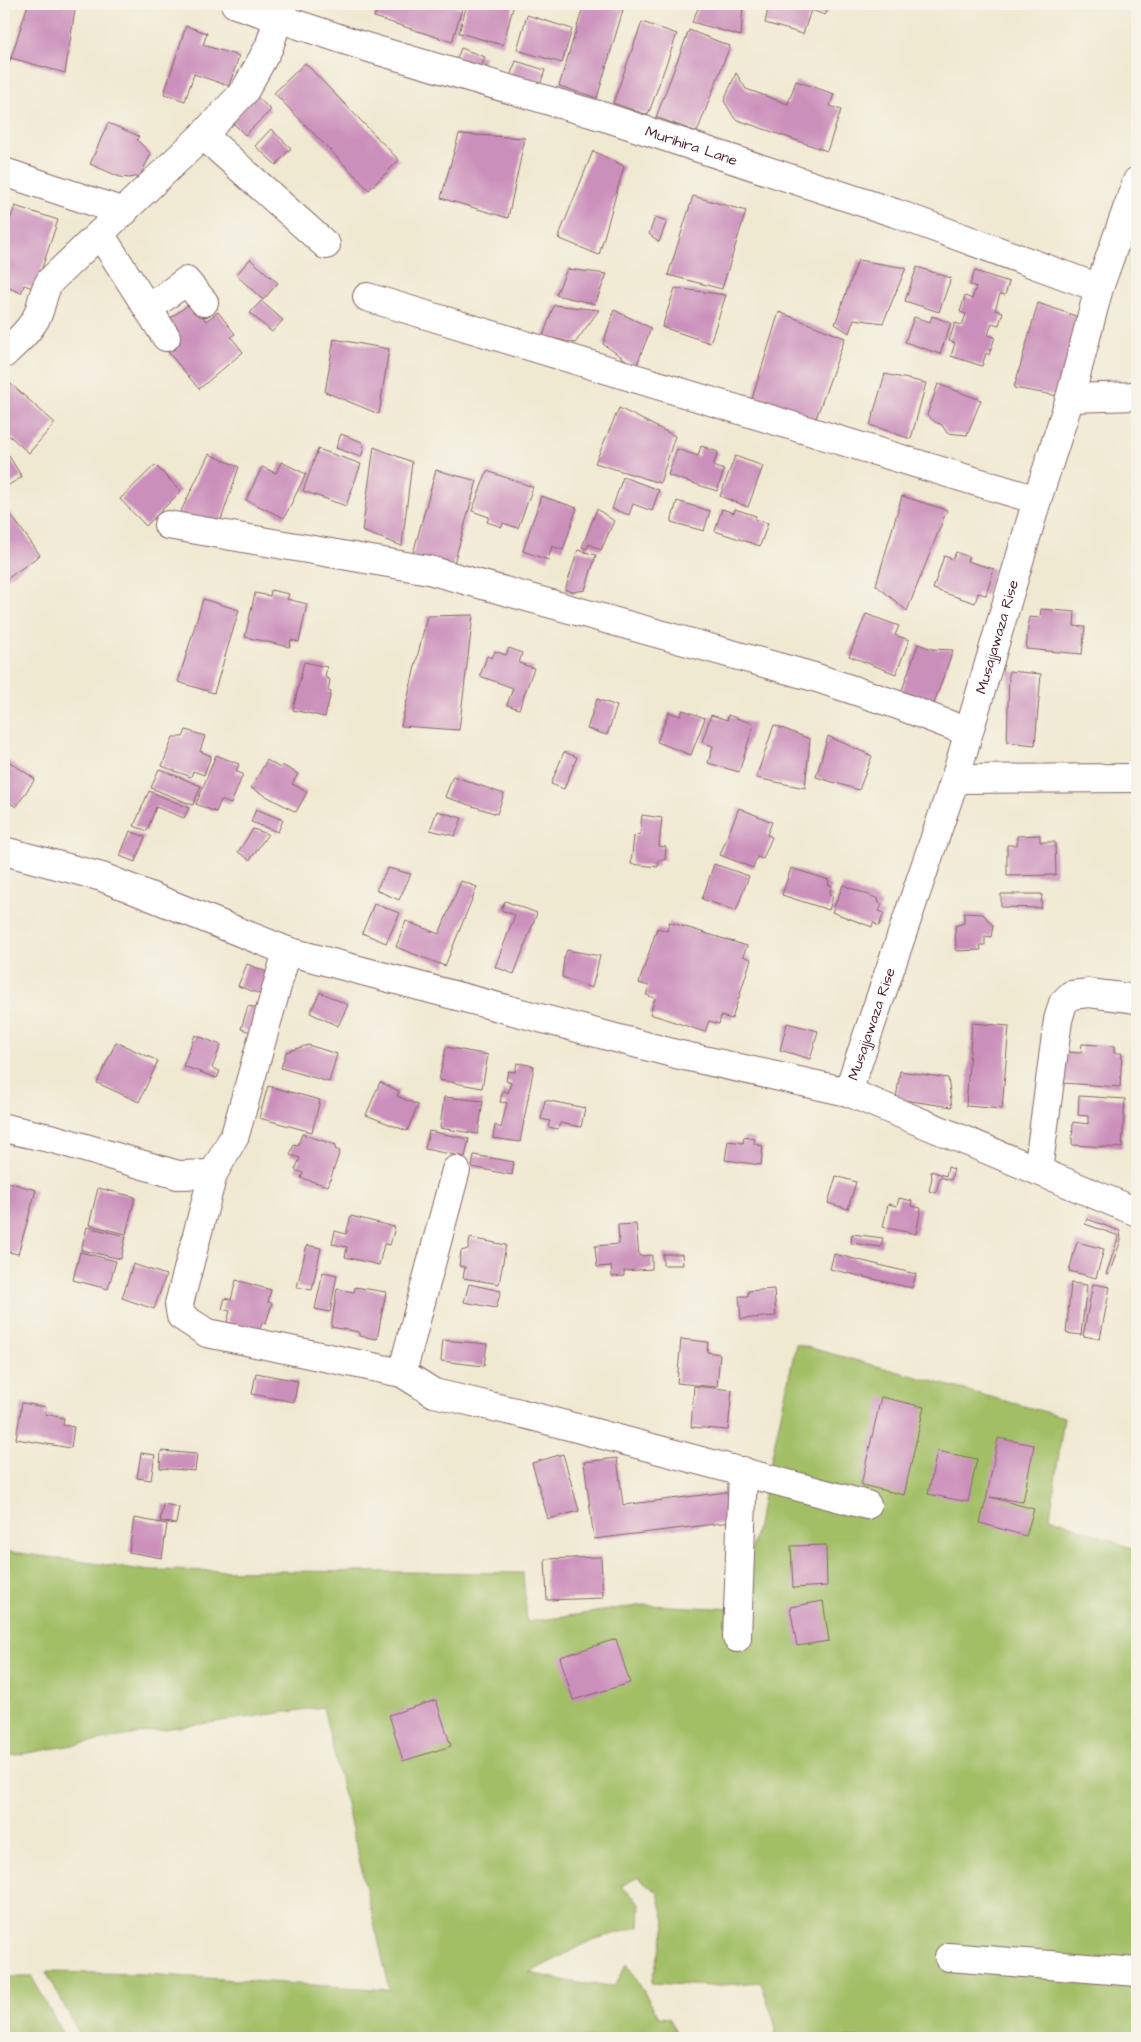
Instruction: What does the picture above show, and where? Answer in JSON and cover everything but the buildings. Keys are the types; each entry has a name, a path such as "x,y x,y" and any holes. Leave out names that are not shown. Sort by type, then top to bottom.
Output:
{"street":[{"name":"Murihira Lane","path":"235,4 281,11 366,47 617,121 895,213 1099,288"},
{"path":"4,354 26,332 38,315 44,291 50,281 124,212 244,92 269,48 281,11"},
{"path":"203,135 326,245"},
{"path":"4,172 124,212"},
{"name":"Musajjawaza Rise","path":"848,1092 955,779 1037,500 1070,398 1099,288 1137,181"},
{"path":"100,234 166,337"},
{"path":"148,309 186,281 204,302"},
{"path":"367,297 1037,500"},
{"path":"1070,398 1137,396"},
{"path":"168,525 429,570 814,677 898,705 968,732"},
{"path":"955,779 1137,778"},
{"path":"4,852 102,877 286,951 676,1054 848,1092 1137,1212"},
{"path":"286,951 235,1135 213,1174 178,1304 181,1316 207,1333 402,1373 434,1393 520,1413 866,1505"},
{"path":"1038,1170 1058,1020 1062,1003 1071,995 1089,994 1137,999"},
{"path":"4,1128 54,1139 178,1175 213,1174"},
{"path":"402,1373 456,1170"},
{"path":"737,1638 743,1471"},
{"path":"949,1957 1137,1972"}],"green space":[{"path":"796,1344 1064,1417 1050,1517 1137,1550 1137,2038 775,2038 776,2027 761,1982 711,1986 651,1983 666,1926 658,1893 638,1877 621,1886 640,1903 639,1927 592,1940 529,1973 577,1983 615,1986 627,1964 659,2017 669,2018 679,2038 82,2038 46,1972 144,1974 390,1990 323,1707 171,1728 4,1757 4,1551 143,1570 523,1573 527,1622 644,1605 739,1609"},
{"path":"4,1977 32,1977 65,2038 4,2038"}]}
